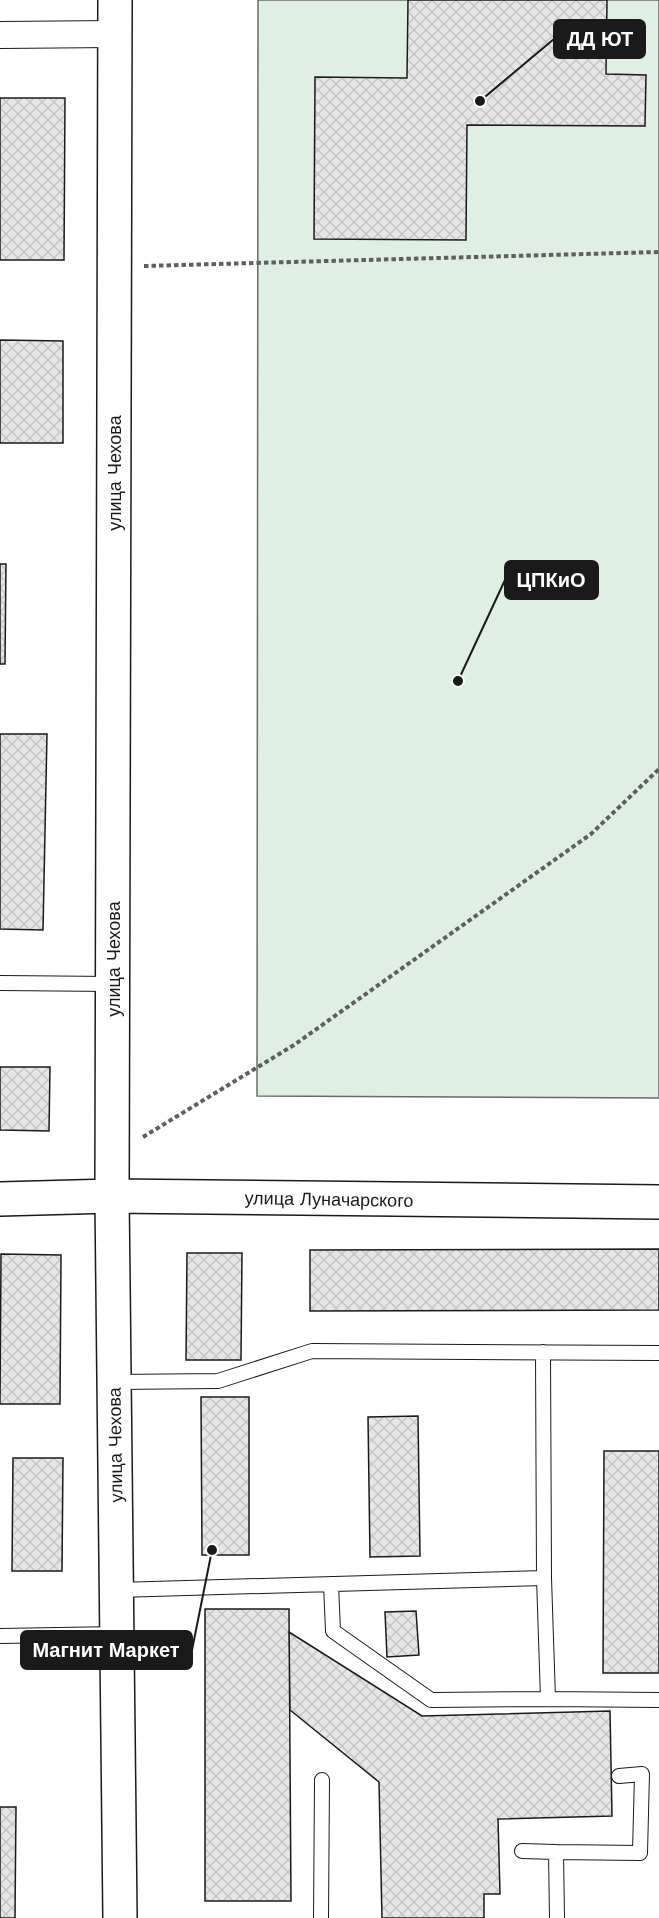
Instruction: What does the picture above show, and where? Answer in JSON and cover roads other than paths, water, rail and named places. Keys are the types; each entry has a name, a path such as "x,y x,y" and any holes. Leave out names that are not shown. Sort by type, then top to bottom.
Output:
{"street":[{"name":"улица Чехова","path":"115,0 112,1196 120,1918"},
{"path":"0,35 114,34"},
{"name":"улица Луначарского","path":"0,1198 112,1196 659,1202"}],"lane":[{"path":"0,983 113,984"},
{"path":"114,1382 218,1381 312,1351 659,1353"},
{"path":"543,1352 544,1578 548,1699"},
{"path":"117,1590 544,1578"},
{"path":"331,1584 333,1630 431,1700 659,1700"},
{"path":"0,1636 117,1634"},
{"path":"522,1851 640,1852 642,1774 619,1776"},
{"path":"321,1918 322,1780"},
{"path":"556,1852 557,1918"}],"place":[{"name":"ДД ЮТ","path":"480,101"},
{"name":"ЦПКиО","path":"458,681"},
{"name":"Магнит Маркет","path":"212,1550"}]}
